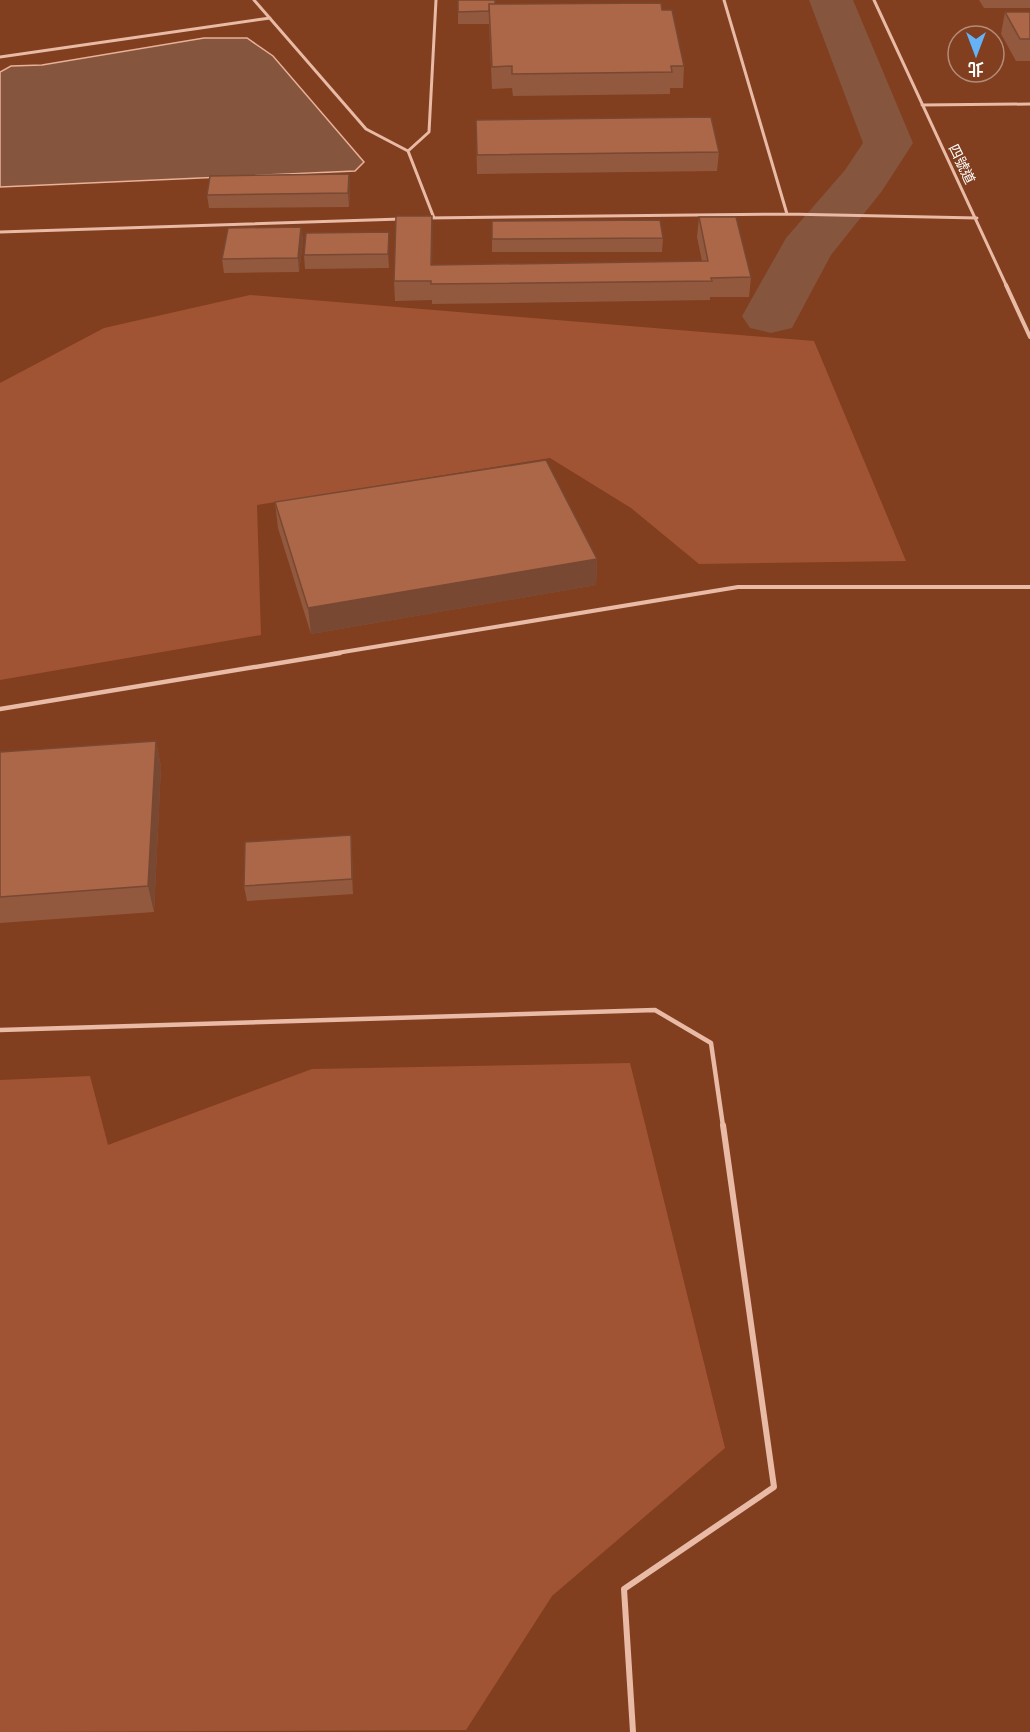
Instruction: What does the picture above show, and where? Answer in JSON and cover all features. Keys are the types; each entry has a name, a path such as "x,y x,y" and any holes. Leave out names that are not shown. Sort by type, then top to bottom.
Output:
{"lane":[{"path":"254,0 366,129 408,151 434,218"},
{"path":"408,151 429,132 435,0"},
{"path":"724,0 787,214"},
{"name":"四號道","path":"874,0 1030,337"},
{"path":"0,57 270,18"},
{"path":"922,105 1030,104"},
{"path":"422,218 787,214 976,218"},
{"path":"0,232 411,219"},
{"path":"0,709 738,587 1030,587"},
{"path":"0,1030 655,1011 711,1042 774,1487 624,1589 633,1732"}],"shaded area":[{"path":"204,38 247,38 273,56 364,162 355,171 0,187 0,72 11,66 42,65"},
{"path":"250,295 814,341 906,561 699,564 631,508 550,458 257,505 261,635 0,680 0,383 104,328"},
{"path":"630,1063 725,1448 552,1596 466,1730 0,1732 0,1080 90,1076 108,1145 312,1069"}],"building":[{"path":"458,0 495,0 495,4 489,4 489,11 458,12"},
{"path":"661,3 662,10 672,10 684,66 671,66 672,72 512,74 512,66 492,67 489,4"},
{"path":"1005,12 1030,12 1030,39 1020,39"},
{"path":"711,117 719,152 477,155 476,120"},
{"path":"349,174 348,193 207,195 210,176"},
{"path":"396,216 432,216 431,265 708,261 699,217 736,217 751,277 711,278 712,281 431,284 431,281 394,281"},
{"path":"660,220 663,238 492,239 492,221"},
{"path":"301,227 298,258 222,259 228,228"},
{"path":"389,232 388,254 304,255 306,233"},
{"path":"546,460 597,559 308,608 275,502"},
{"path":"156,741 148,886 0,897 0,752"},
{"path":"351,835 352,879 244,886 245,842"}],"waterway":[{"path":"771,316 806,250 864,180 888,143 831,0"}]}
